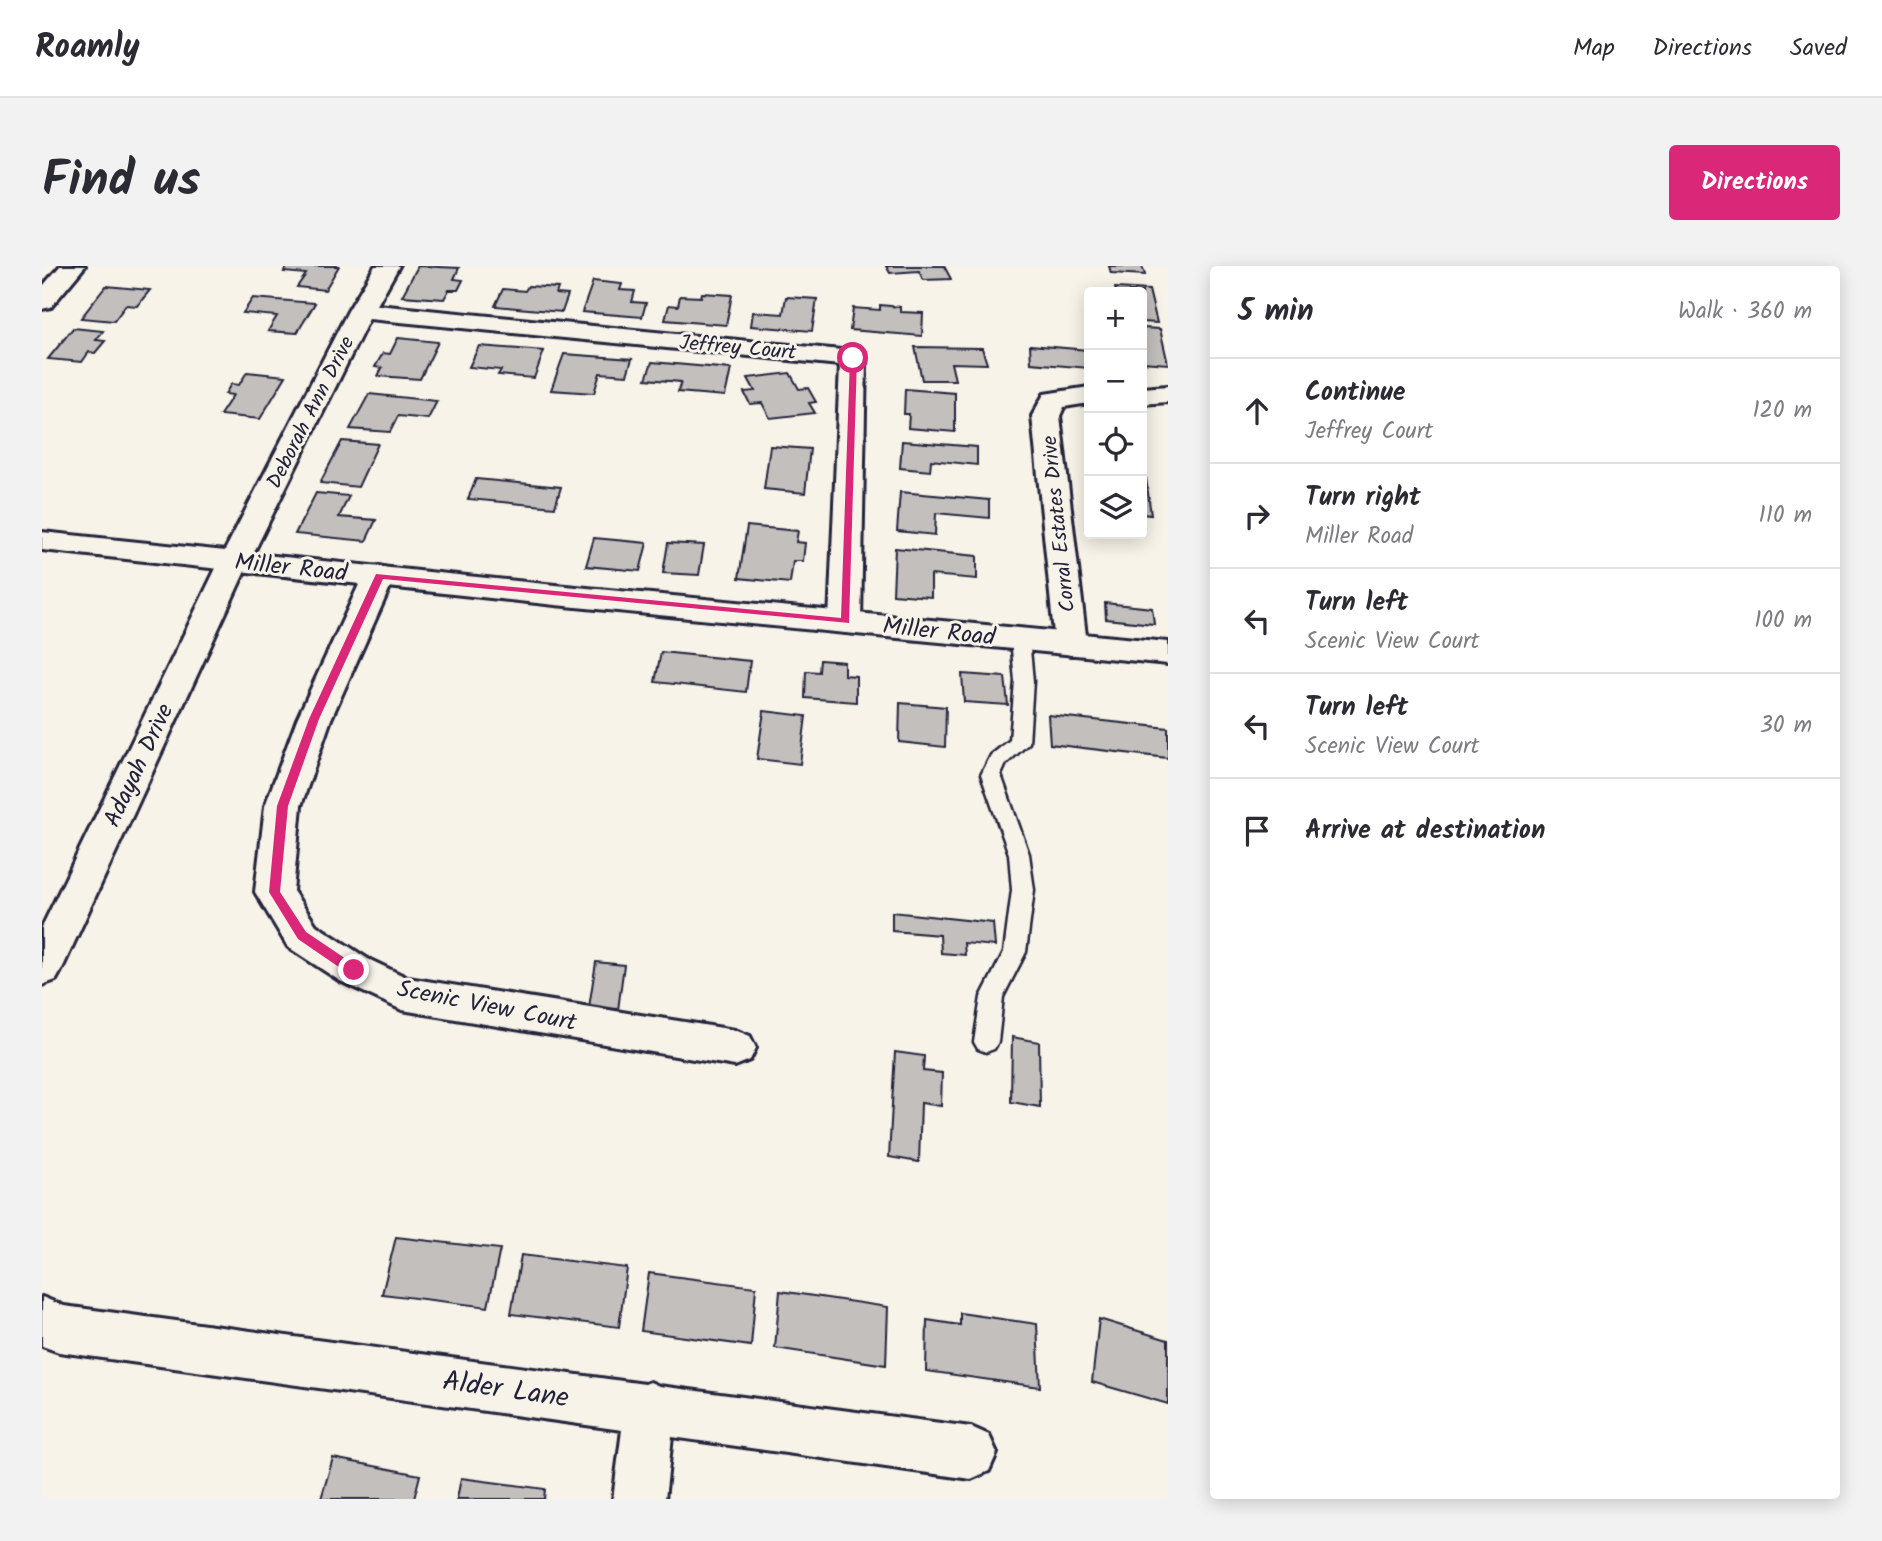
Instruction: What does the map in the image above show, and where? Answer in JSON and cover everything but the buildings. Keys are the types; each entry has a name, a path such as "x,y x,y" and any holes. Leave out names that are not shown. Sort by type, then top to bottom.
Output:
{"street":[{"path":"42,302 72,266"},
{"name":"Deborah Ann Drive","path":"235,560 361,311 387,266"},
{"name":"Jeffrey Court","path":"361,311 853,358 845,621"},
{"path":"1147,396 1168,394"},
{"name":"Corral Estates Drive","path":"1071,644 1046,416 1054,400 1084,396"},
{"name":"Miller Road","path":"42,541 1168,653"},
{"name":"Adayah Drive","path":"42,969 235,560"},
{"name":"Scenic View Court","path":"379,576 314,719 283,806 274,892 302,936 354,970 402,993 735,1048"},
{"name":"Alder Lane","path":"42,1320 59,1329 650,1407 971,1453"},
{"path":"639,1499 650,1407"}],"lane":[{"path":"986,1042 992,997 1015,952 1023,890 1019,854 991,775 998,760 1019,743 1024,681 1020,639"}],"route":[{"path":"354,970 302,936 274,892 283,806 314,719 379,576 845,621 853,358"}]}
